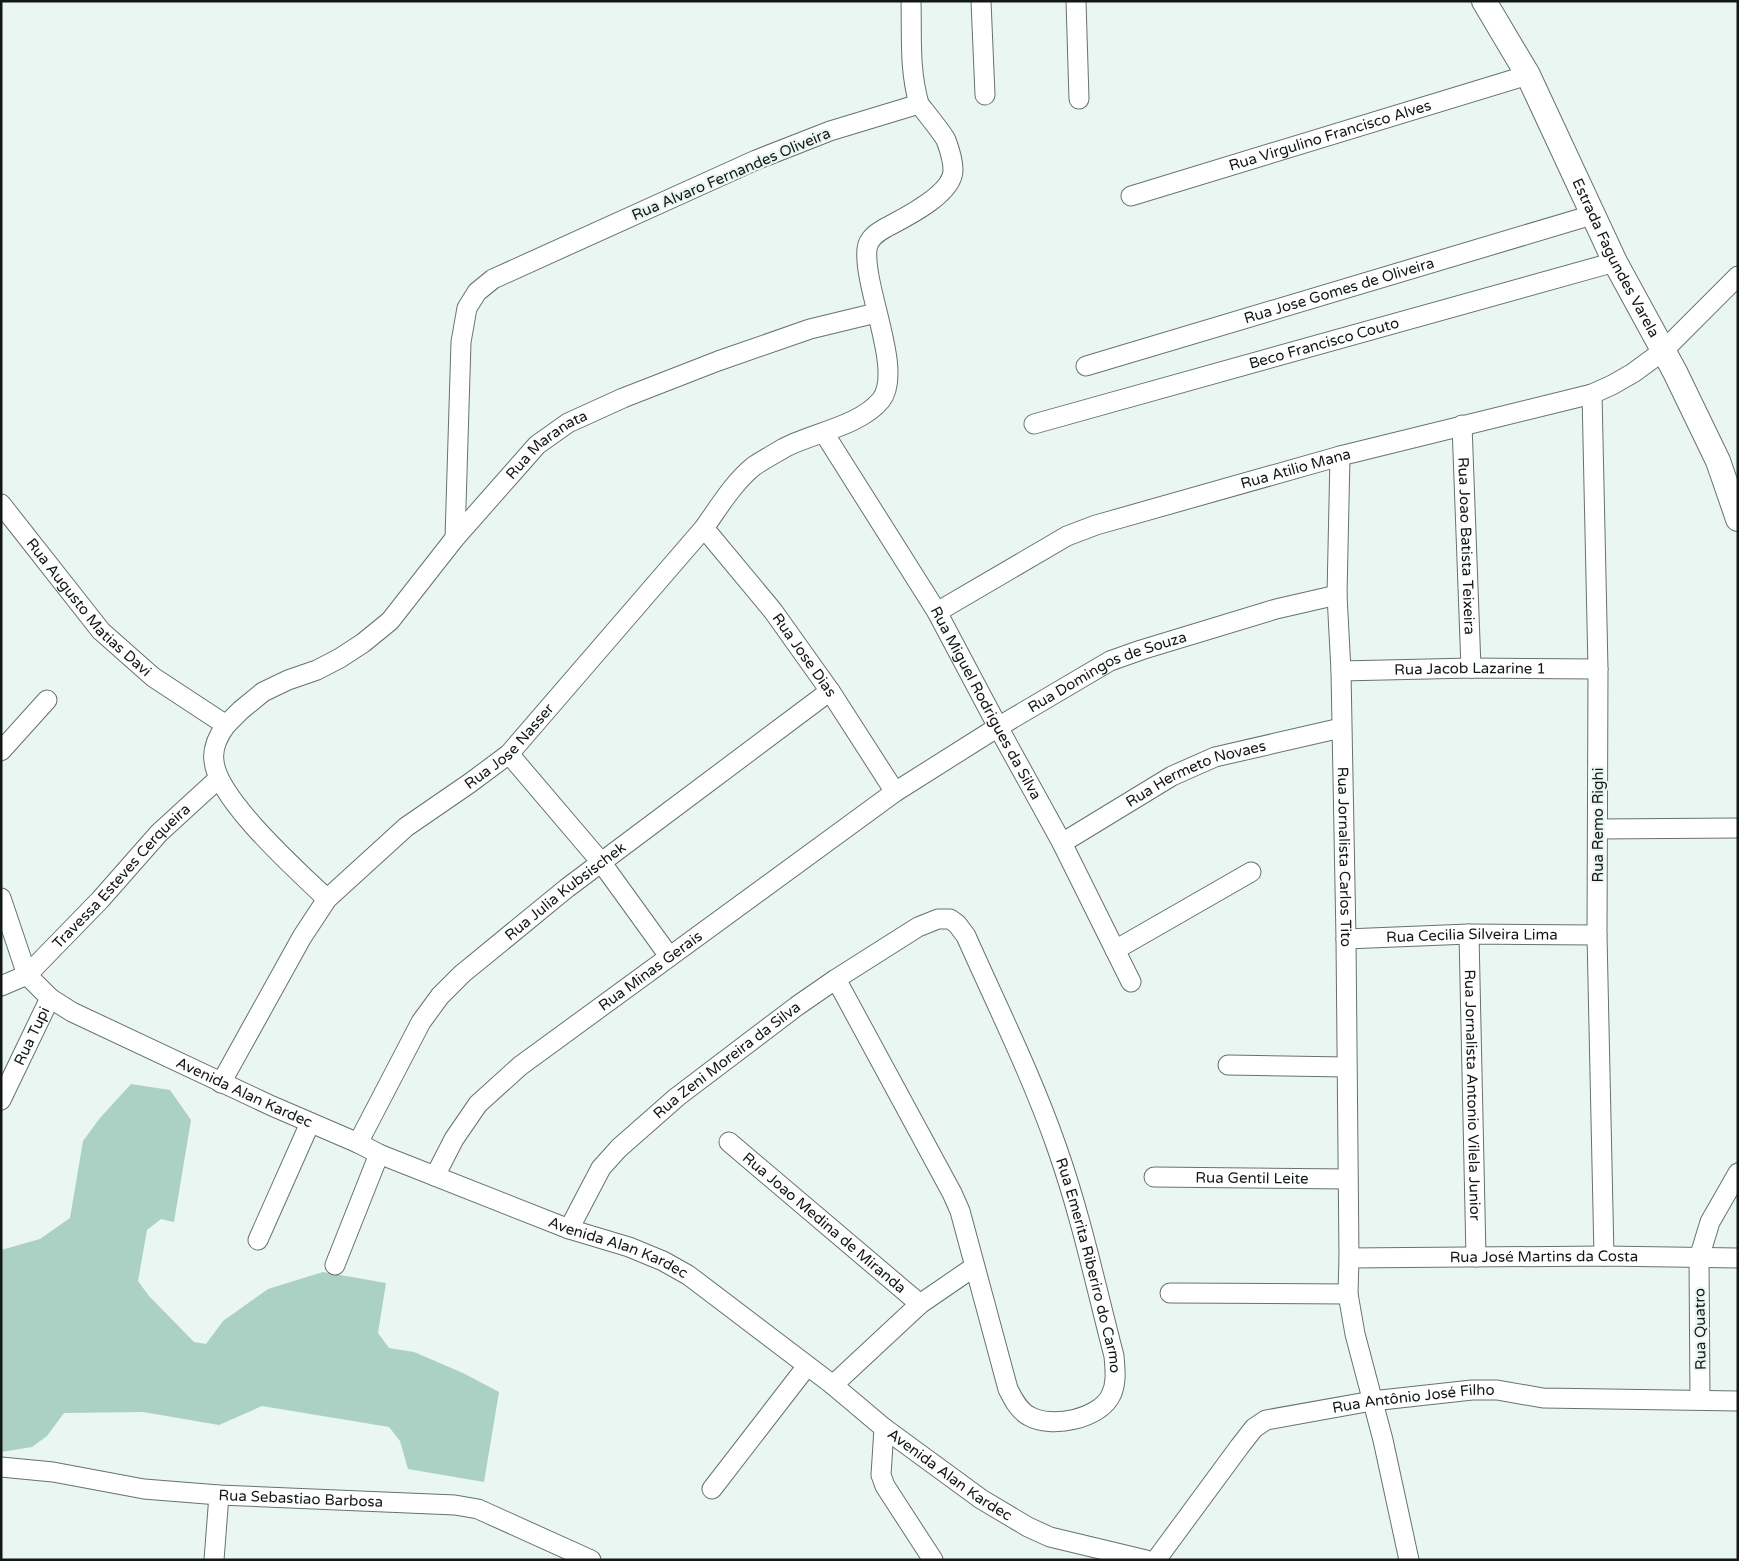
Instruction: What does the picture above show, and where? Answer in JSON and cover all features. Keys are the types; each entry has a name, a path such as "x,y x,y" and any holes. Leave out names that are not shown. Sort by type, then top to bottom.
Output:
{"street":[{"path":"824,433 866,413 882,399 887,390 889,378 887,355 876,313 866,259 867,246 872,238 883,230 939,195 949,184 953,171 945,139 919,104 914,85 911,56 912,1"},
{"path":"981,1 985,95"},
{"path":"1076,1 1080,99"},
{"name":"Estrada Fagundes Varela","path":"1484,1 1528,76 1615,262 1675,372 1718,461 1738,520"},
{"name":"Rua Virgulino Francisco Alves","path":"1132,196 1528,76"},
{"name":"Rua Alvaro Fernandes Oliveira","path":"455,538 461,342 467,308 477,292 493,278 756,160 830,131 919,104"},
{"name":"Rua Jose Gomes de Oliveira","path":"1086,366 1592,215"},
{"name":"Beco Francisco Couto","path":"1034,424 1615,262"},
{"name":"Rua Atilio Mana","path":"937,612 1068,536 1096,525 1340,456 1592,394 1633,372 1663,351 1738,276"},
{"name":"Rua Maranata","path":"218,779 214,760 216,740 241,710 263,692 288,680 317,670 340,658 363,643 390,621 455,538 537,445 568,423 623,398 718,361 810,329 876,313"},
{"name":"Rua Remo Righi","path":"1592,394 1598,669 1599,829 1597,935 1604,1256"},
{"name":"Rua Joao Batista Teixeira","path":"1462,425 1471,668"},
{"name":"Rua Jose Nasser","path":"221,1083 302,937 327,900 406,827 509,754 704,528 730,492 754,466 785,447 824,433"},
{"name":"Rua Miguel Rodrigues da Silva","path":"824,433 937,612 998,728 1062,843 1131,982"},
{"name":"Rua Jornalista Carlos Tito","path":"1340,456 1337,595 1341,671 1346,939 1348,1294 1355,1334 1383,1440 1409,1560"},
{"name":"Rua Augusto Matias Davi","path":"1,504 101,631 153,677 226,726"},
{"name":"Rua Jose Dias","path":"704,528 773,611 830,691 895,792"},
{"name":"Rua Domingos de Souza","path":"895,792 1110,661 1276,609 1337,595"},
{"name":"Rua Jacob Lazarine 1","path":"1341,671 1471,668 1598,669"},
{"name":"Rua Julia Kubsischek","path":"358,1143 421,1022 440,996 462,974 567,888 830,691"},
{"path":"1,751 47,700"},
{"name":"Rua Hermeto Novaes","path":"1062,843 1172,776 1215,756 1342,728"},
{"path":"509,754 601,862 669,956"},
{"path":"218,779 240,810 327,900"},
{"name":"Travessa Esteves Cerqueira","path":"27,975 100,900 159,833 218,779"},
{"name":"Rua Minas Gerais","path":"435,1176 454,1139 478,1104 520,1066 895,792"},
{"path":"1599,829 1738,828"},
{"path":"1115,950 1250,872"},
{"path":"1,898 27,975 50,998"},
{"name":"Rua Emerita Riberiro do Carmo","path":"836,979 960,1211 1008,1389 1016,1405 1028,1416 1044,1421 1070,1421 1088,1416 1102,1407 1111,1395 1115,1380 1114,1356 1073,1198 1057,1148 1023,1062 966,936 950,918 938,918 918,927"},
{"name":"Rua Zeni Moreira da Silva","path":"569,1228 601,1168 620,1148 677,1097 797,1006 918,927"},
{"name":"Rua Cecilia Silveira Lima","path":"1346,939 1469,934 1597,935"},
{"name":"Rua Jornalista Antonio Vilela Junior","path":"1469,934 1476,1257"},
{"path":"1,986 27,975"},
{"name":"Avenida Alan Kardec","path":"50,998 72,1012 221,1083 379,1154 569,1228 629,1247 663,1261 688,1275 833,1385 884,1428 981,1499 1028,1527 1050,1537 1146,1560"},
{"name":"Rua Tupi","path":"1,1100 50,998"},
{"path":"1228,1065 1346,1066"},
{"path":"258,1240 310,1123"},
{"name":"Rua Joao Medina de Miranda","path":"729,1142 920,1304"},
{"path":"335,1265 379,1154"},
{"name":"Rua Quatro","path":"1700,1399 1699,1258 1710,1222 1738,1173"},
{"name":"Rua Gentil Leite","path":"1154,1177 1348,1179"},
{"name":"Rua José Martins da Costa","path":"1349,1258 1604,1256 1738,1258"},
{"path":"833,1385 920,1304 974,1268"},
{"path":"1170,1293 1348,1294"},
{"path":"712,1489 807,1366"},
{"name":"Rua Antônio José Filho","path":"1156,1560 1240,1446 1259,1424 1266,1420 1372,1401 1472,1390 1497,1390 1543,1398 1738,1400"},
{"path":"884,1428 880,1475 885,1486 933,1560"},
{"name":"Rua Sebastiao Barbosa","path":"1,1467 54,1472 144,1488 219,1495 455,1505 478,1509 592,1560"},
{"path":"214,1560 219,1495"}],"green space":[{"path":"131,1084 170,1090 191,1120 174,1222 161,1219 147,1230 138,1281 149,1296 194,1342 206,1344 223,1321 268,1289 323,1272 386,1283 378,1333 389,1348 414,1352 463,1373 499,1392 484,1482 408,1469 400,1441 389,1427 262,1406 219,1425 143,1412 64,1413 47,1436 32,1447 1,1452 1,1250 40,1239 70,1218 83,1141 100,1118"}]}
